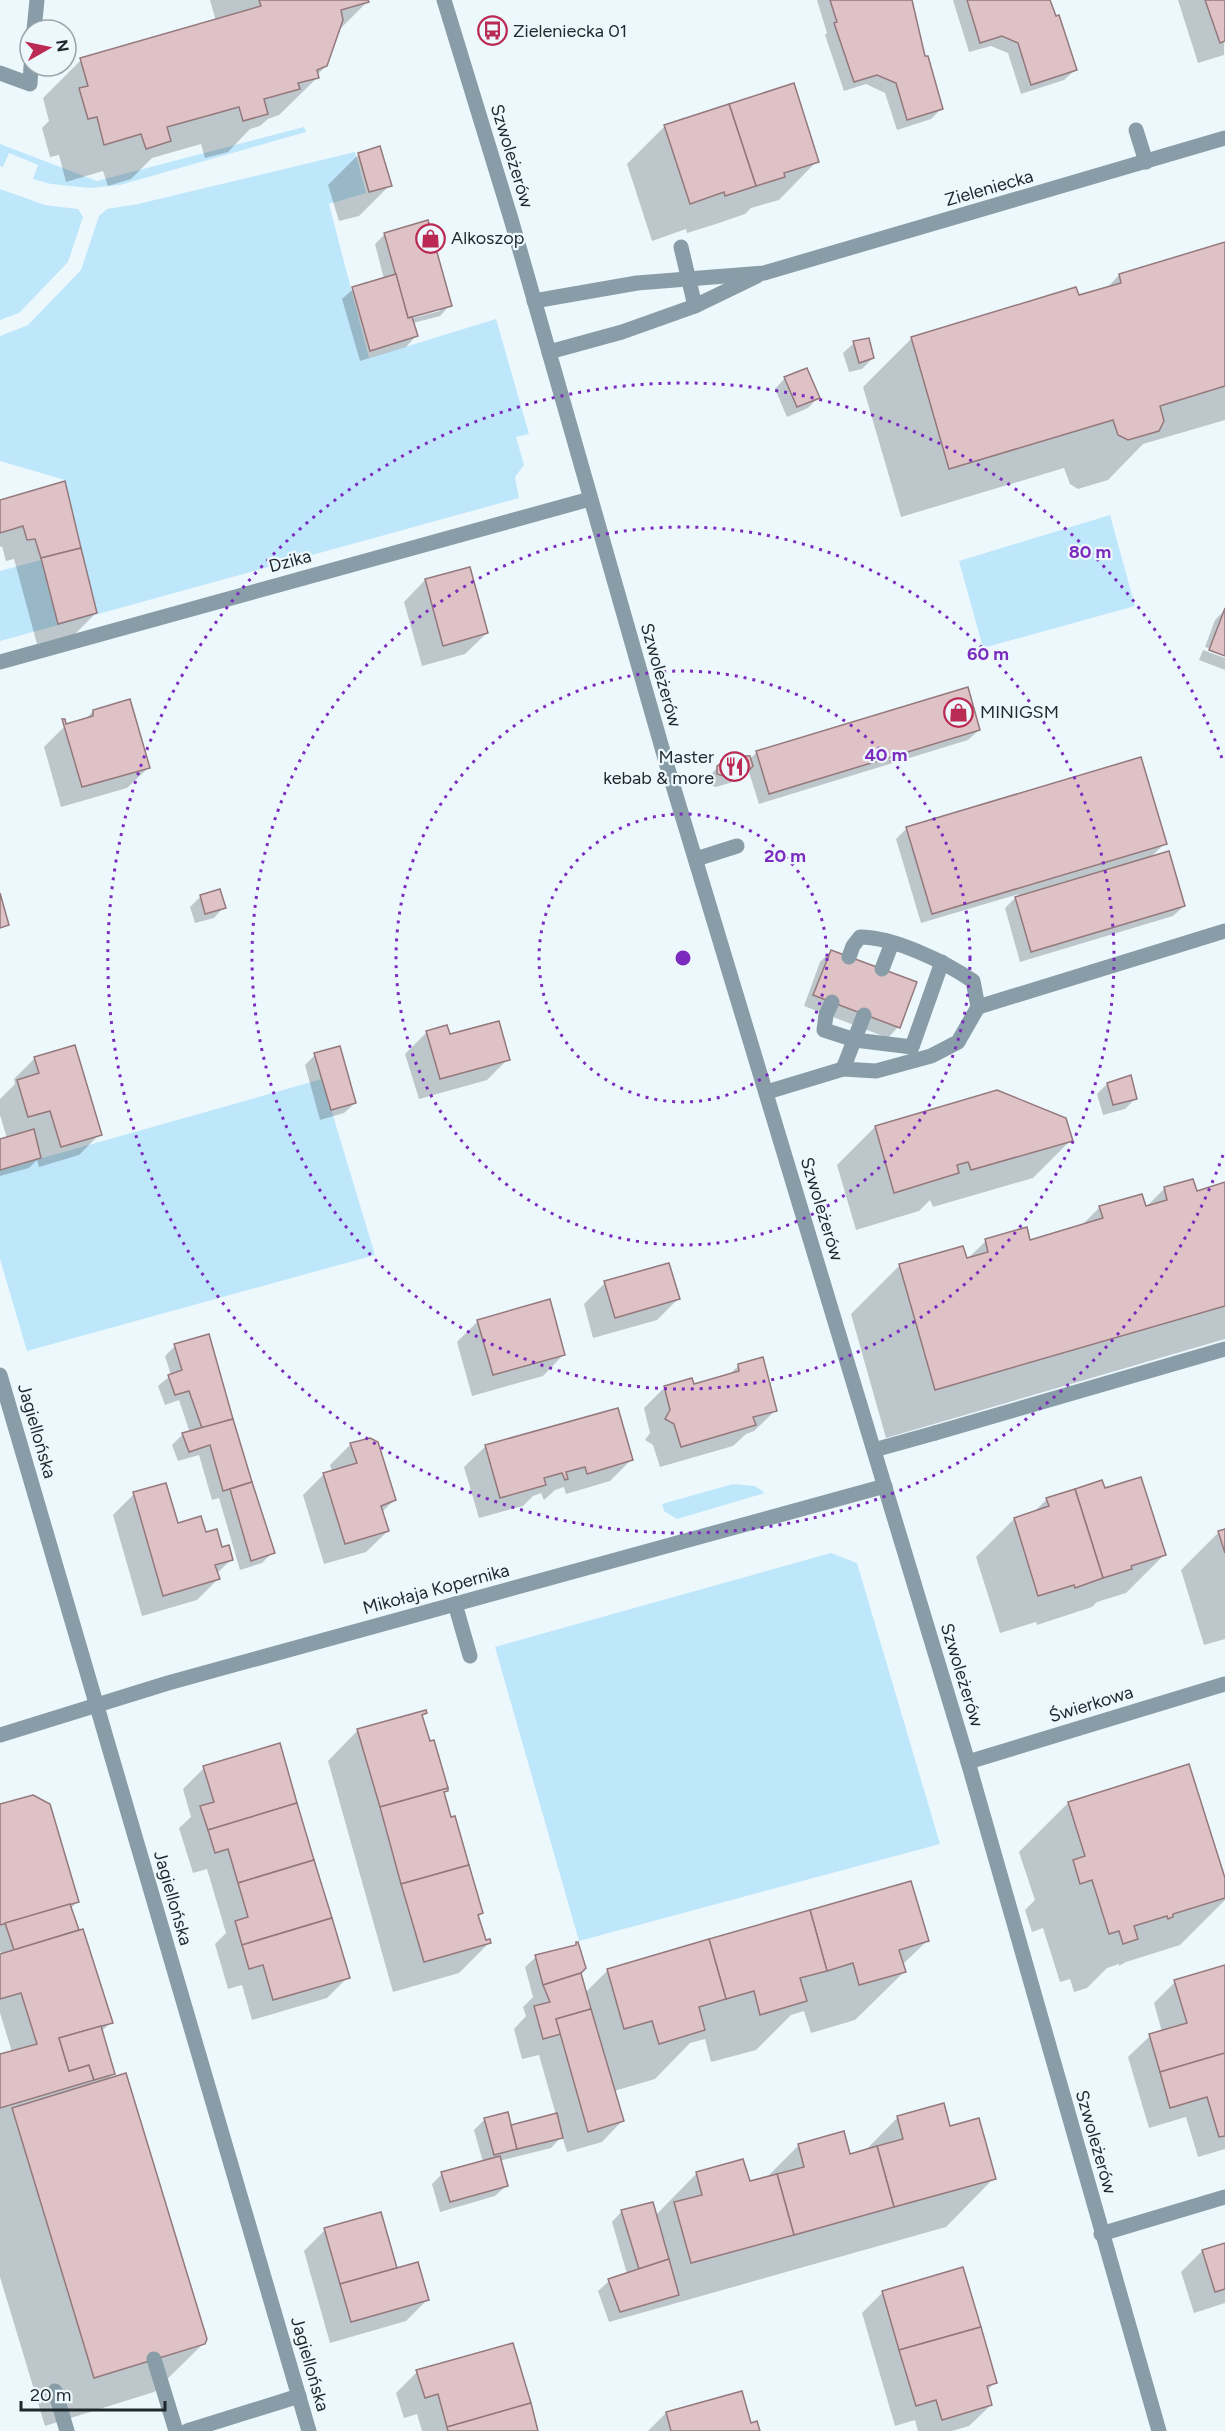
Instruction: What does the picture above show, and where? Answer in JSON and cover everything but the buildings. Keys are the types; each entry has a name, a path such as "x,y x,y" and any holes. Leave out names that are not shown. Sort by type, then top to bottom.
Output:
{"street":[{"path":"35,18 37,0"},
{"name":"Szwoleżerów","path":"444,0 511,219 590,499 696,859 968,1762 1159,2431"},
{"path":"0,73 30,84 30,78"},
{"path":"1136,130 1146,162"},
{"name":"Zieleniecka","path":"549,352 622,332 694,306 764,273 1225,138"},
{"path":"681,247 694,306"},
{"name":"Zieleniecka","path":"534,301 611,287 688,278 764,273"},
{"name":"Dzika","path":"0,662 590,499"},
{"path":"696,859 737,846"},
{"path":"978,1007 1225,931"},
{"path":"766,1092 843,1069 876,1071 931,1056 958,1042 978,1007 973,981 942,962 876,937 860,937 849,957"},
{"path":"882,969 892,943"},
{"path":"832,1002 826,1015 824,1030 855,1040 912,1047 942,962"},
{"path":"843,1069 864,1015"},
{"path":"874,1450 1225,1349"},
{"name":"Jagiellońska","path":"0,1375 309,2431"},
{"name":"Mikołaja Kopernika","path":"0,1735 97,1707 168,1683 885,1486"},
{"path":"455,1604 470,1656"},
{"name":"Świerkowa","path":"968,1762 1225,1684"},
{"path":"1101,2234 1225,2197"},
{"path":"154,2359 176,2431"},
{"path":"55,2391 67,2431"},
{"path":"187,2431 299,2396"}],"shaded area":[{"path":"304,127 306,132 120,185 90,188 51,184 33,179 38,165 9,153 3,167 0,166 0,144 97,181"},
{"path":"355,152 366,193 329,204 369,358 496,319 529,434 516,437 524,465 515,477 519,498 0,641 0,571 41,560 58,624 97,613 65,480 0,461 0,336 28,325 81,270 99,216 107,209 138,204"},
{"path":"0,189 45,205 78,209 83,217 68,262 19,313 0,320"},
{"path":"1110,515 1135,606 983,648 959,561"},
{"path":"322,1079 375,1255 27,1351 0,1259 0,1170"},
{"path":"733,1484 755,1486 765,1493 677,1519 664,1511 662,1504"},
{"path":"831,1553 857,1563 940,1844 579,1941 495,1647"}],"place":[{"name":"Zieleniecka 01","path":"492,31"},
{"name":"Alkoszop","path":"430,238"},
{"name":"MINIGSM","path":"959,712"},
{"name":"Master kebab & more","path":"735,767"}]}
